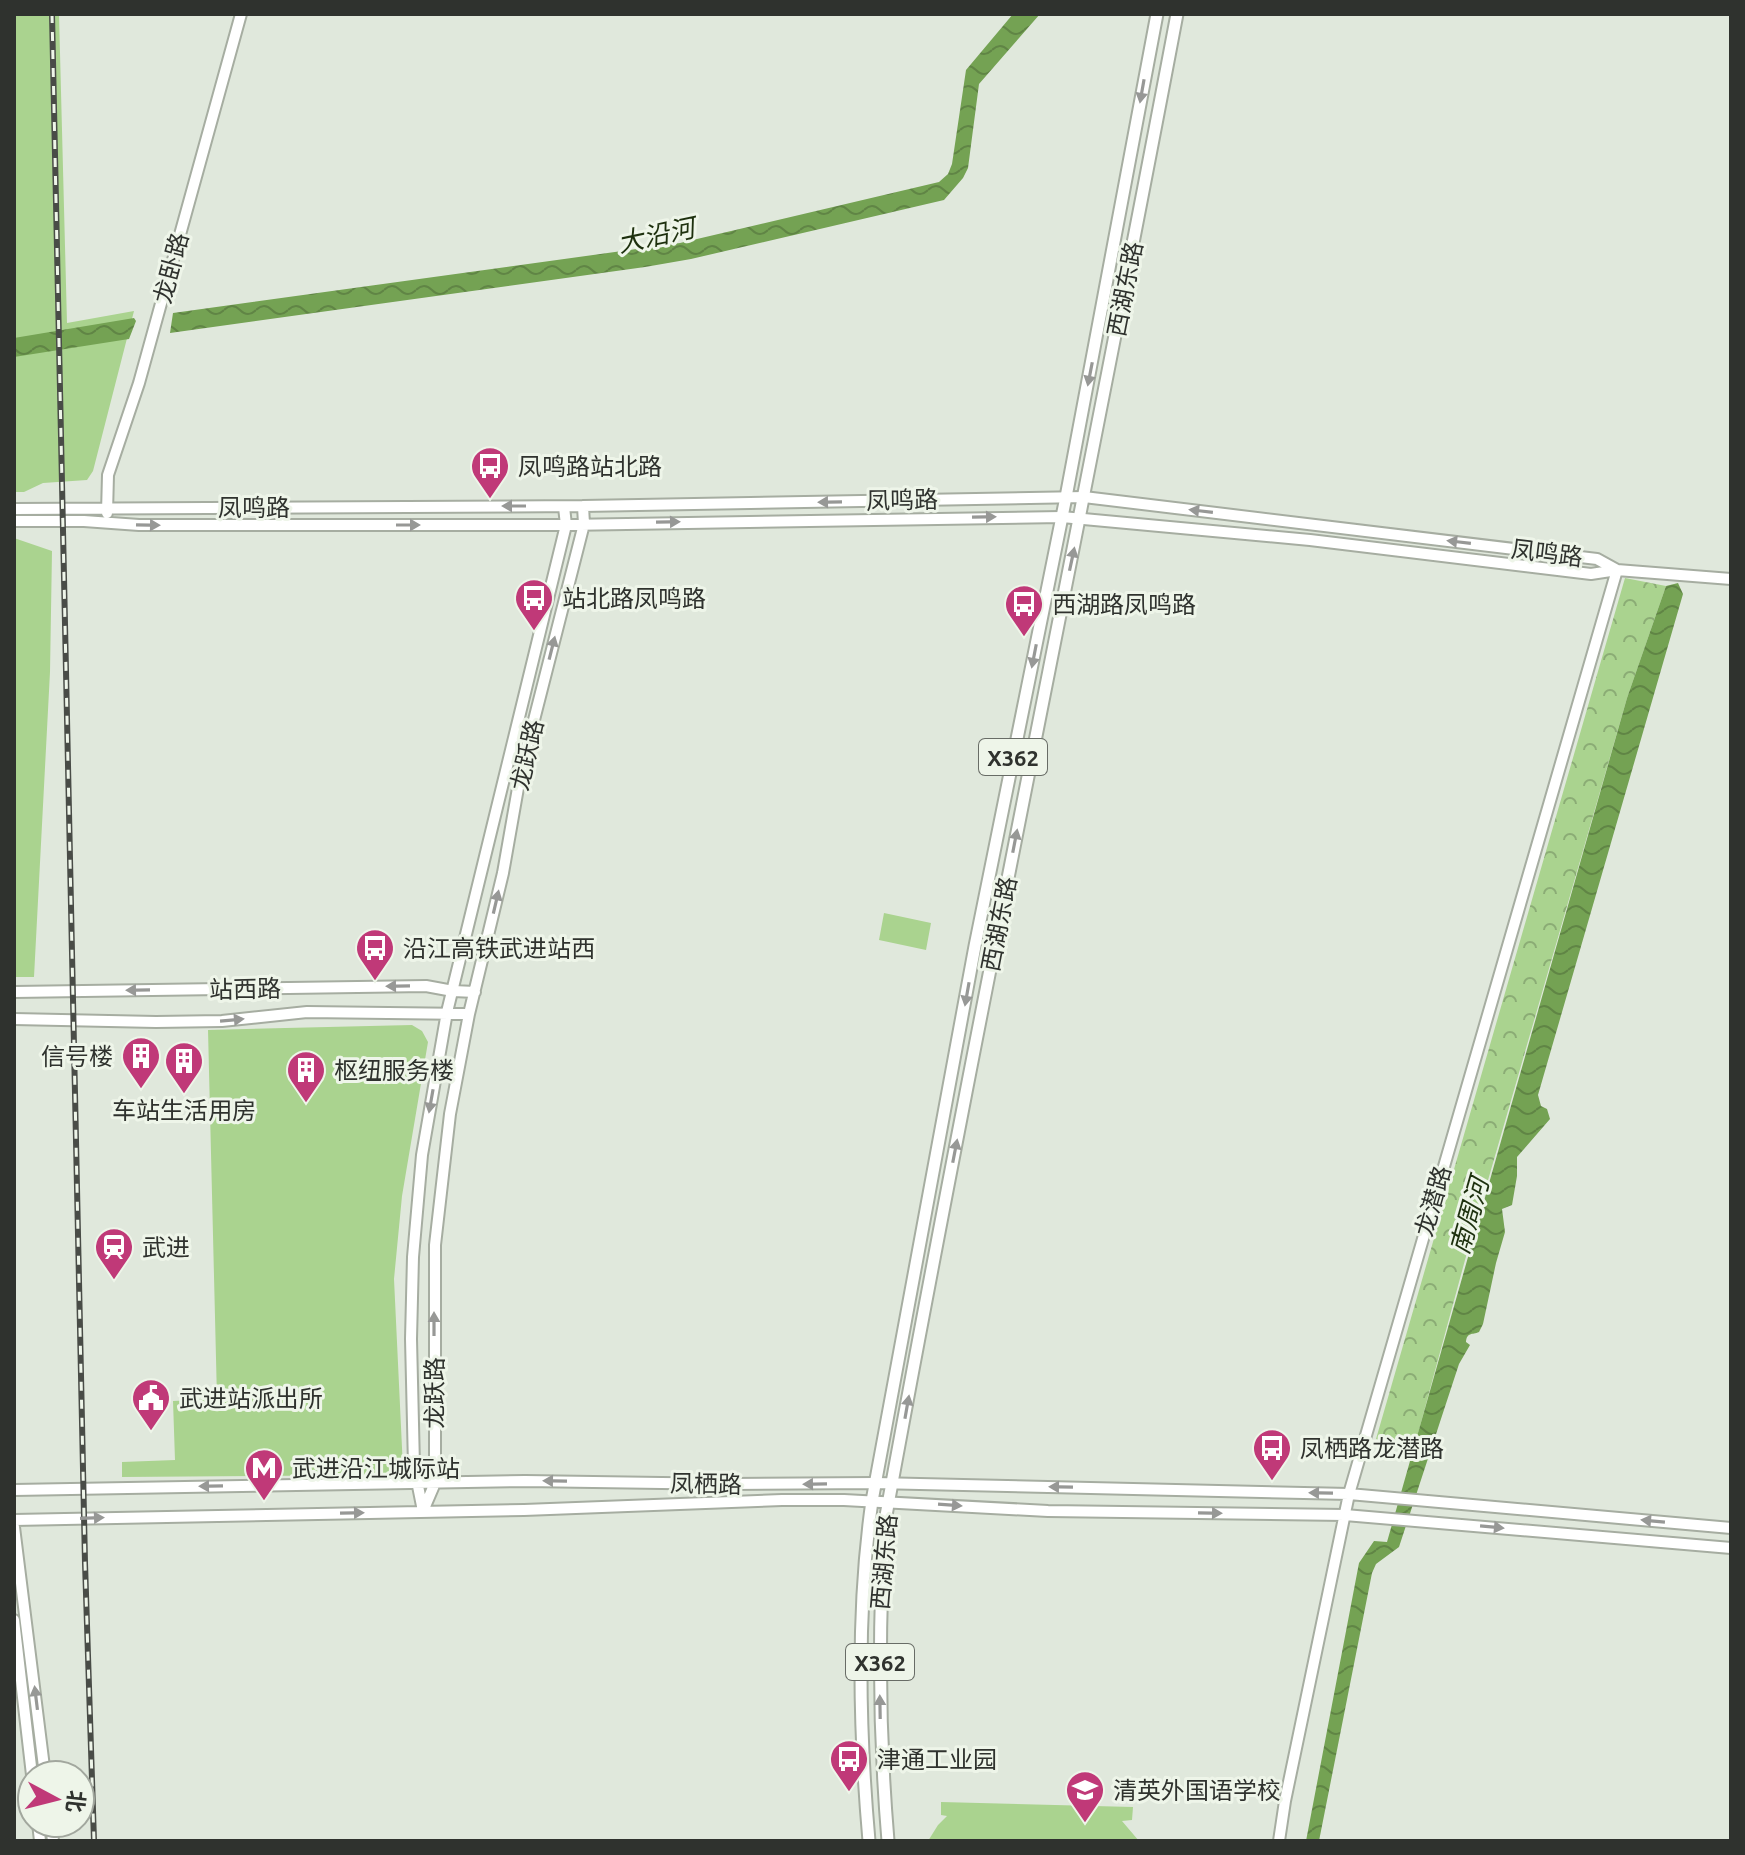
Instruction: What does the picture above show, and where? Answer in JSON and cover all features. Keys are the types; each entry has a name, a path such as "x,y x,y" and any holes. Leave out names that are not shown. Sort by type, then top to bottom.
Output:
{"main road":[{"name":"西湖东路","path":"869,1841 863,1775 862,1614 872,1501 975,946 1066,497 1157,14"},
{"name":"西湖东路","path":"888,1841 882,1771 879,1616 889,1501 1044,688 1081,518 1177,14"}],"street":[{"name":"龙卧路","path":"108,522 108,475 139,383 241,14"},
{"name":"凤鸣路","path":"14,509 564,507 1084,497 1597,559 1617,570"},
{"name":"龙跃路","path":"423,1511 435,1483 435,1245 450,1114 469,1014 503,873 521,771 584,524 583,506"},
{"name":"龙跃路","path":"423,1511 416,1483 411,1339 413,1257 422,1155 447,1012 566,525 564,507"},
{"name":"凤鸣路","path":"14,521 139,525 566,525 1062,517 1310,540 1591,574 1617,570"},
{"path":"1617,570 1731,579"},
{"name":"龙潜路","path":"1279,1841 1349,1494 1617,570"},
{"name":"站西路","path":"14,992 426,986 475,992"},
{"name":"站西路","path":"14,1019 169,1022 222,1021 307,1012 469,1014"},
{"name":"凤栖路","path":"14,1490 416,1483 876,1483 1349,1494 1731,1528"},
{"name":"凤栖路","path":"14,1520 524,1510 782,1500 889,1501 1048,1511 1345,1515 1731,1548"},
{"path":"14,1527 43,1759"},
{"path":"14,1620 30,1759"}],"green space":[{"path":"16,14 59,14 67,323 134,311 93,471 87,480 43,483 24,492 14,492"},
{"path":"14,538 52,551 50,672 34,977 14,977"},
{"path":"1625,578 1666,586 1627,698 1413,1452 1376,1439"},
{"path":"884,913 931,923 926,950 879,940"},
{"path":"412,1025 422,1031 428,1042 402,1196 394,1279 403,1469 398,1475 122,1477 122,1462 175,1460 173,1401 217,1399 208,1030"},
{"path":"941,1802 1133,1807 1132,1820 1122,1821 1139,1841 928,1841 947,1816 941,1815"}],"water":[{"path":"1013,14 1040,14 979,84 968,168 944,200 645,267 170,333 173,313 680,243 939,182 948,174 952,164 966,70"},
{"path":"134,318 136,321 129,339 14,357 14,338"},
{"path":"1678,583 1683,594 1538,1095 1550,1119 1517,1157 1512,1205 1502,1209 1505,1232 1483,1324 1479,1332 1467,1337 1466,1342 1470,1345 1459,1364 1399,1547 1376,1564 1372,1573 1319,1841 1306,1841 1359,1563 1374,1541 1387,1542 1627,698 1666,586"}],"railway":[{"path":"52,14 85,1563 94,1841"}],"place":[{"name":"凤鸣路站北路","path":"490,500"},
{"name":"站北路凤鸣路","path":"534,632"},
{"name":"西湖路凤鸣路","path":"1024,638"},
{"name":"沿江高铁武进站西","path":"375,982"},
{"name":"信号楼","path":"141,1090"},
{"name":"车站生活用房","path":"184,1095"},
{"name":"枢纽服务楼","path":"306,1104"},
{"name":"武进","path":"114,1281"},
{"name":"武进站派出所","path":"151,1432"},
{"name":"凤栖路龙潜路","path":"1272,1482"},
{"name":"武进沿江城际站","path":"264,1502"},
{"name":"津通工业园","path":"849,1793"},
{"name":"清英外国语学校","path":"1085,1824"}],"water label":[{"name":"大沿河","path":"656,235"},
{"name":"南周河","path":"1469,1216"}]}
